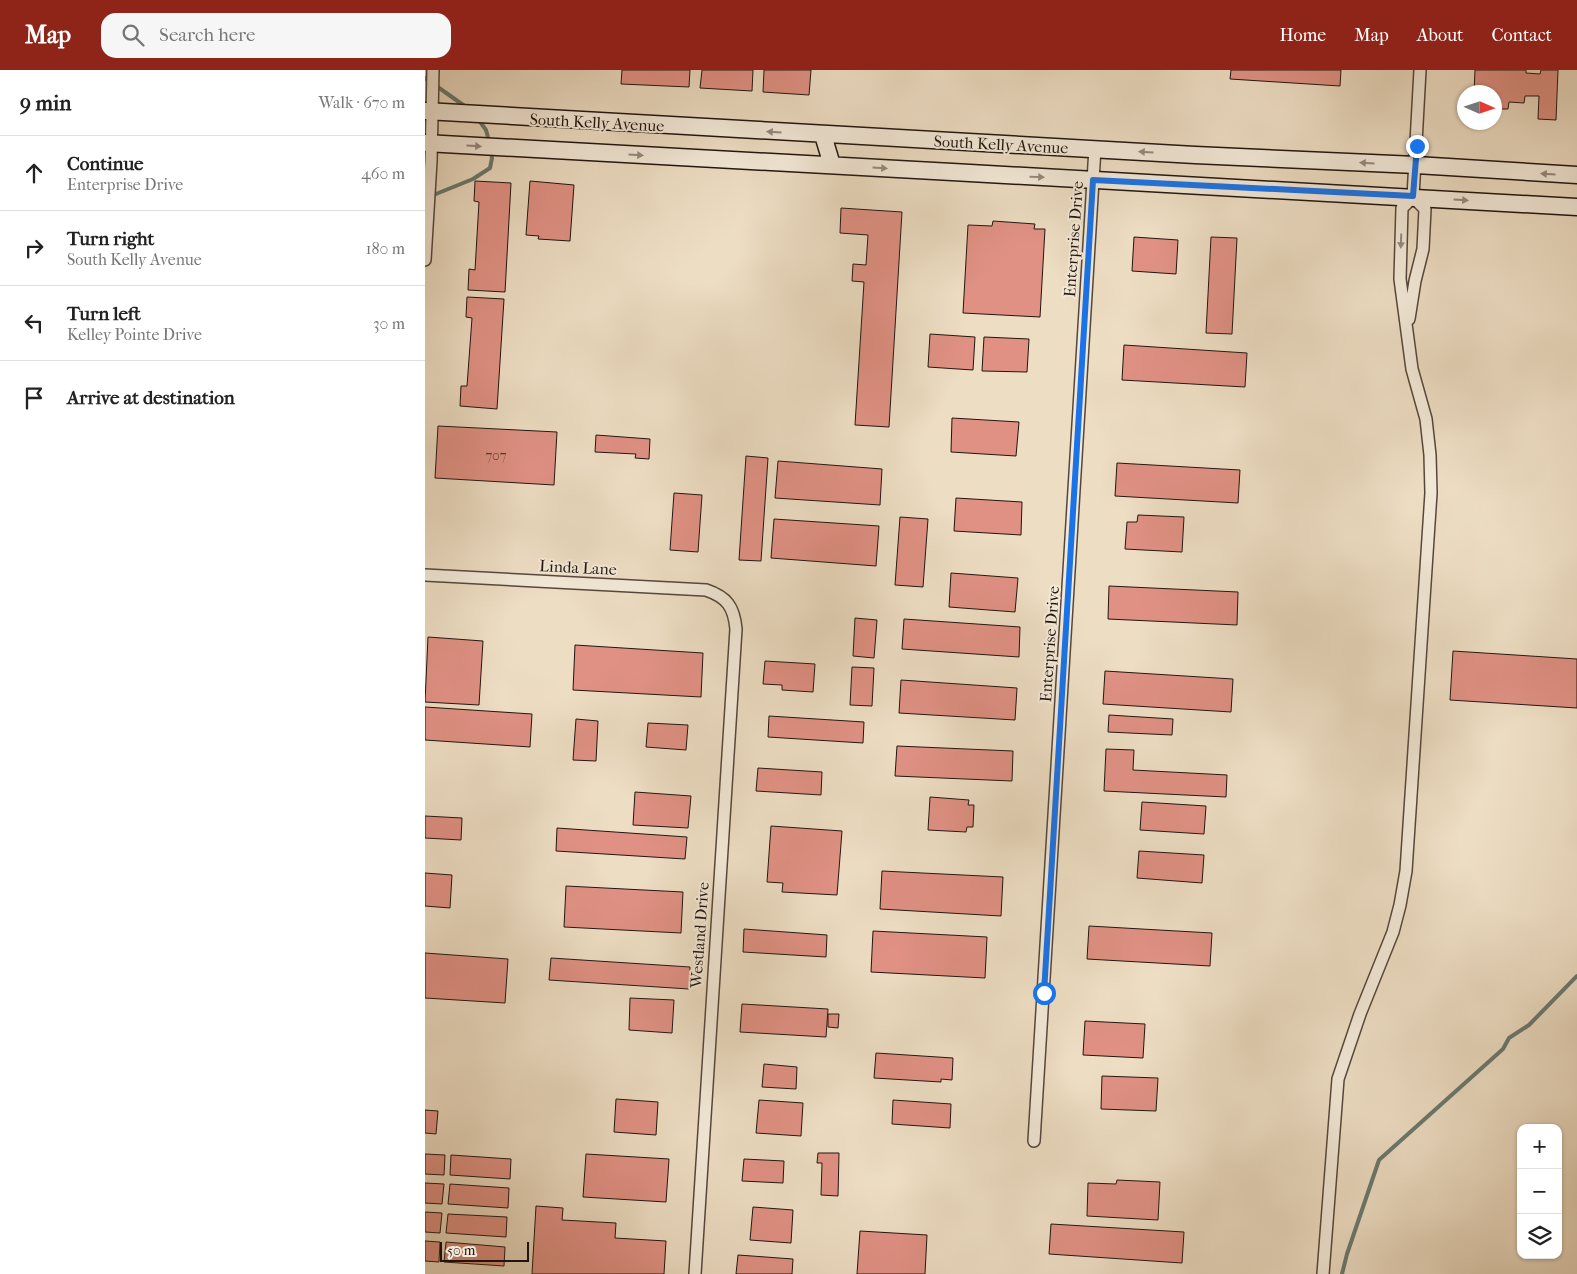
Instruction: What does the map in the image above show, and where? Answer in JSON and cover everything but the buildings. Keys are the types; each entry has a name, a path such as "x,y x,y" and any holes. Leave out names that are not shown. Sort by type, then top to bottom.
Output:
{"main road":[{"name":"South Kelly Avenue","path":"429,112 1195,155 1416,165 1577,176"},
{"path":"823,134 832,165"},
{"name":"South Kelly Avenue","path":"428,143 949,173 1413,196 1577,207"}],"street":[{"path":"425,260 429,112 433,70"},
{"path":"1323,1274 1338,1079 1360,1014 1393,932 1406,871 1431,493 1430,455 1426,419 1412,369 1400,279 1402,208 1413,196 1416,165 1420,70"},
{"name":"Enterprise Drive","path":"1034,1141 1095,148"},
{"path":"1407,334 1415,281 1423,249 1425,209 1413,196"},
{"name":"Linda Lane","path":"425,575 706,590 717,594 726,601"},
{"name":"Westland Drive","path":"695,1274 736,629 732,609 726,601"}],"waterway":[{"path":"425,78 466,107"},
{"path":"478,119 486,130 489,141"},
{"path":"431,196 473,179 490,168 491,151"},
{"path":"1342,1274 1379,1160 1503,1049 1509,1038 1529,1025 1577,976"}],"route":[{"path":"1044,993 1093,180 1413,196 1417,146"}]}
